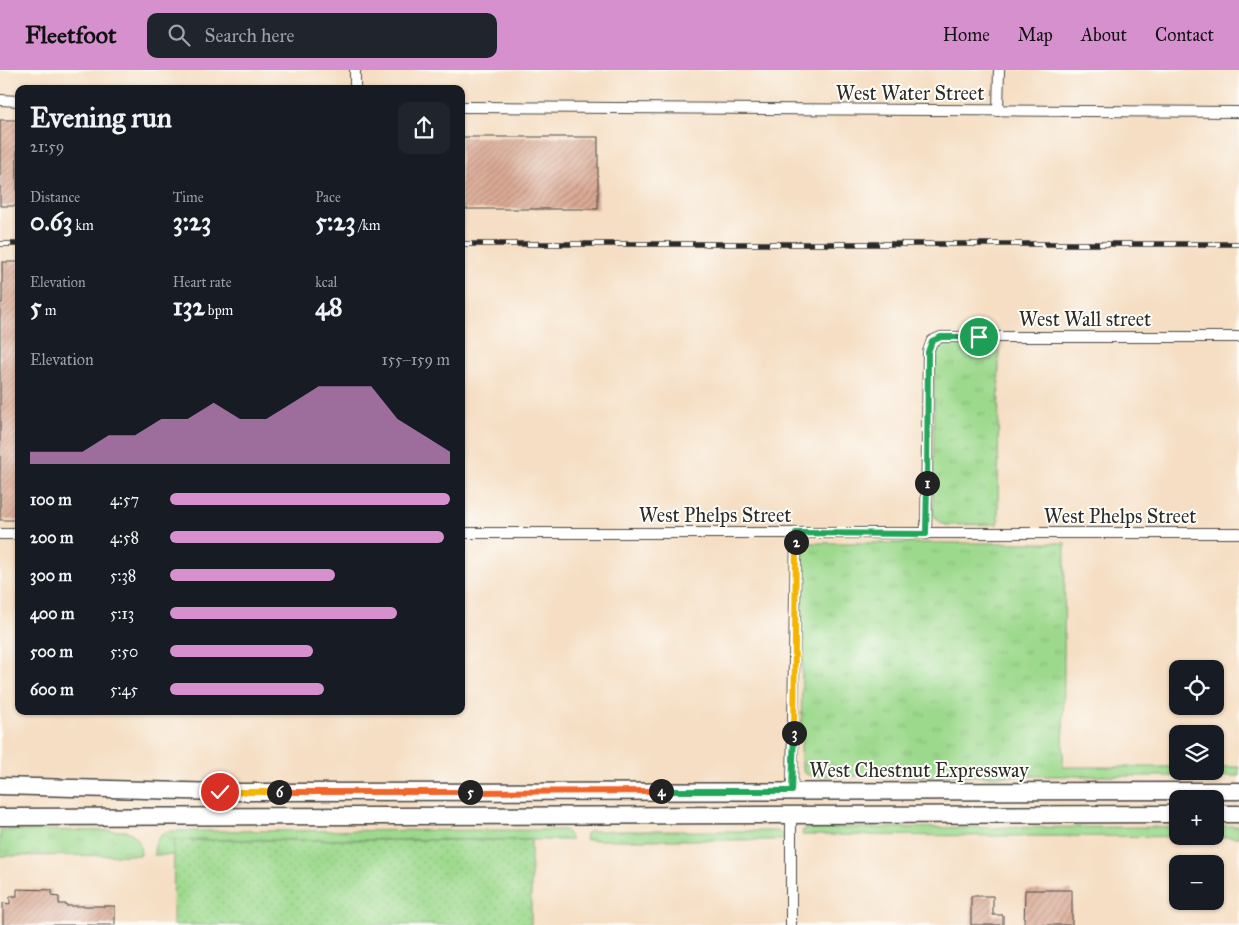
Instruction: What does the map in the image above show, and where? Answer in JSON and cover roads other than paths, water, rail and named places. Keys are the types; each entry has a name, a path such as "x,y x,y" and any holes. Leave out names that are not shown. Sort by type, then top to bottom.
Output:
{"main road":[{"name":"West Chestnut Expressway","path":"0,786 220,792 1239,791"},
{"path":"0,817 1169,814"},
{"path":"1224,814 1239,814"}],"street":[{"path":"355,70 355,85"},
{"path":"998,112 999,70"},
{"path":"0,100 15,101"},
{"name":"West Water Street","path":"465,107 998,112 1239,112"},
{"name":"West Wall street","path":"926,534 928,352 932,341 941,337 1239,337"},
{"name":"West Phelps Street","path":"465,533 1239,533"},
{"path":"792,791 796,533"},
{"path":"0,534 15,534"},
{"path":"791,815 791,925"}],"railway":[{"path":"0,244 15,244"},
{"path":"465,244 1239,244"}]}
